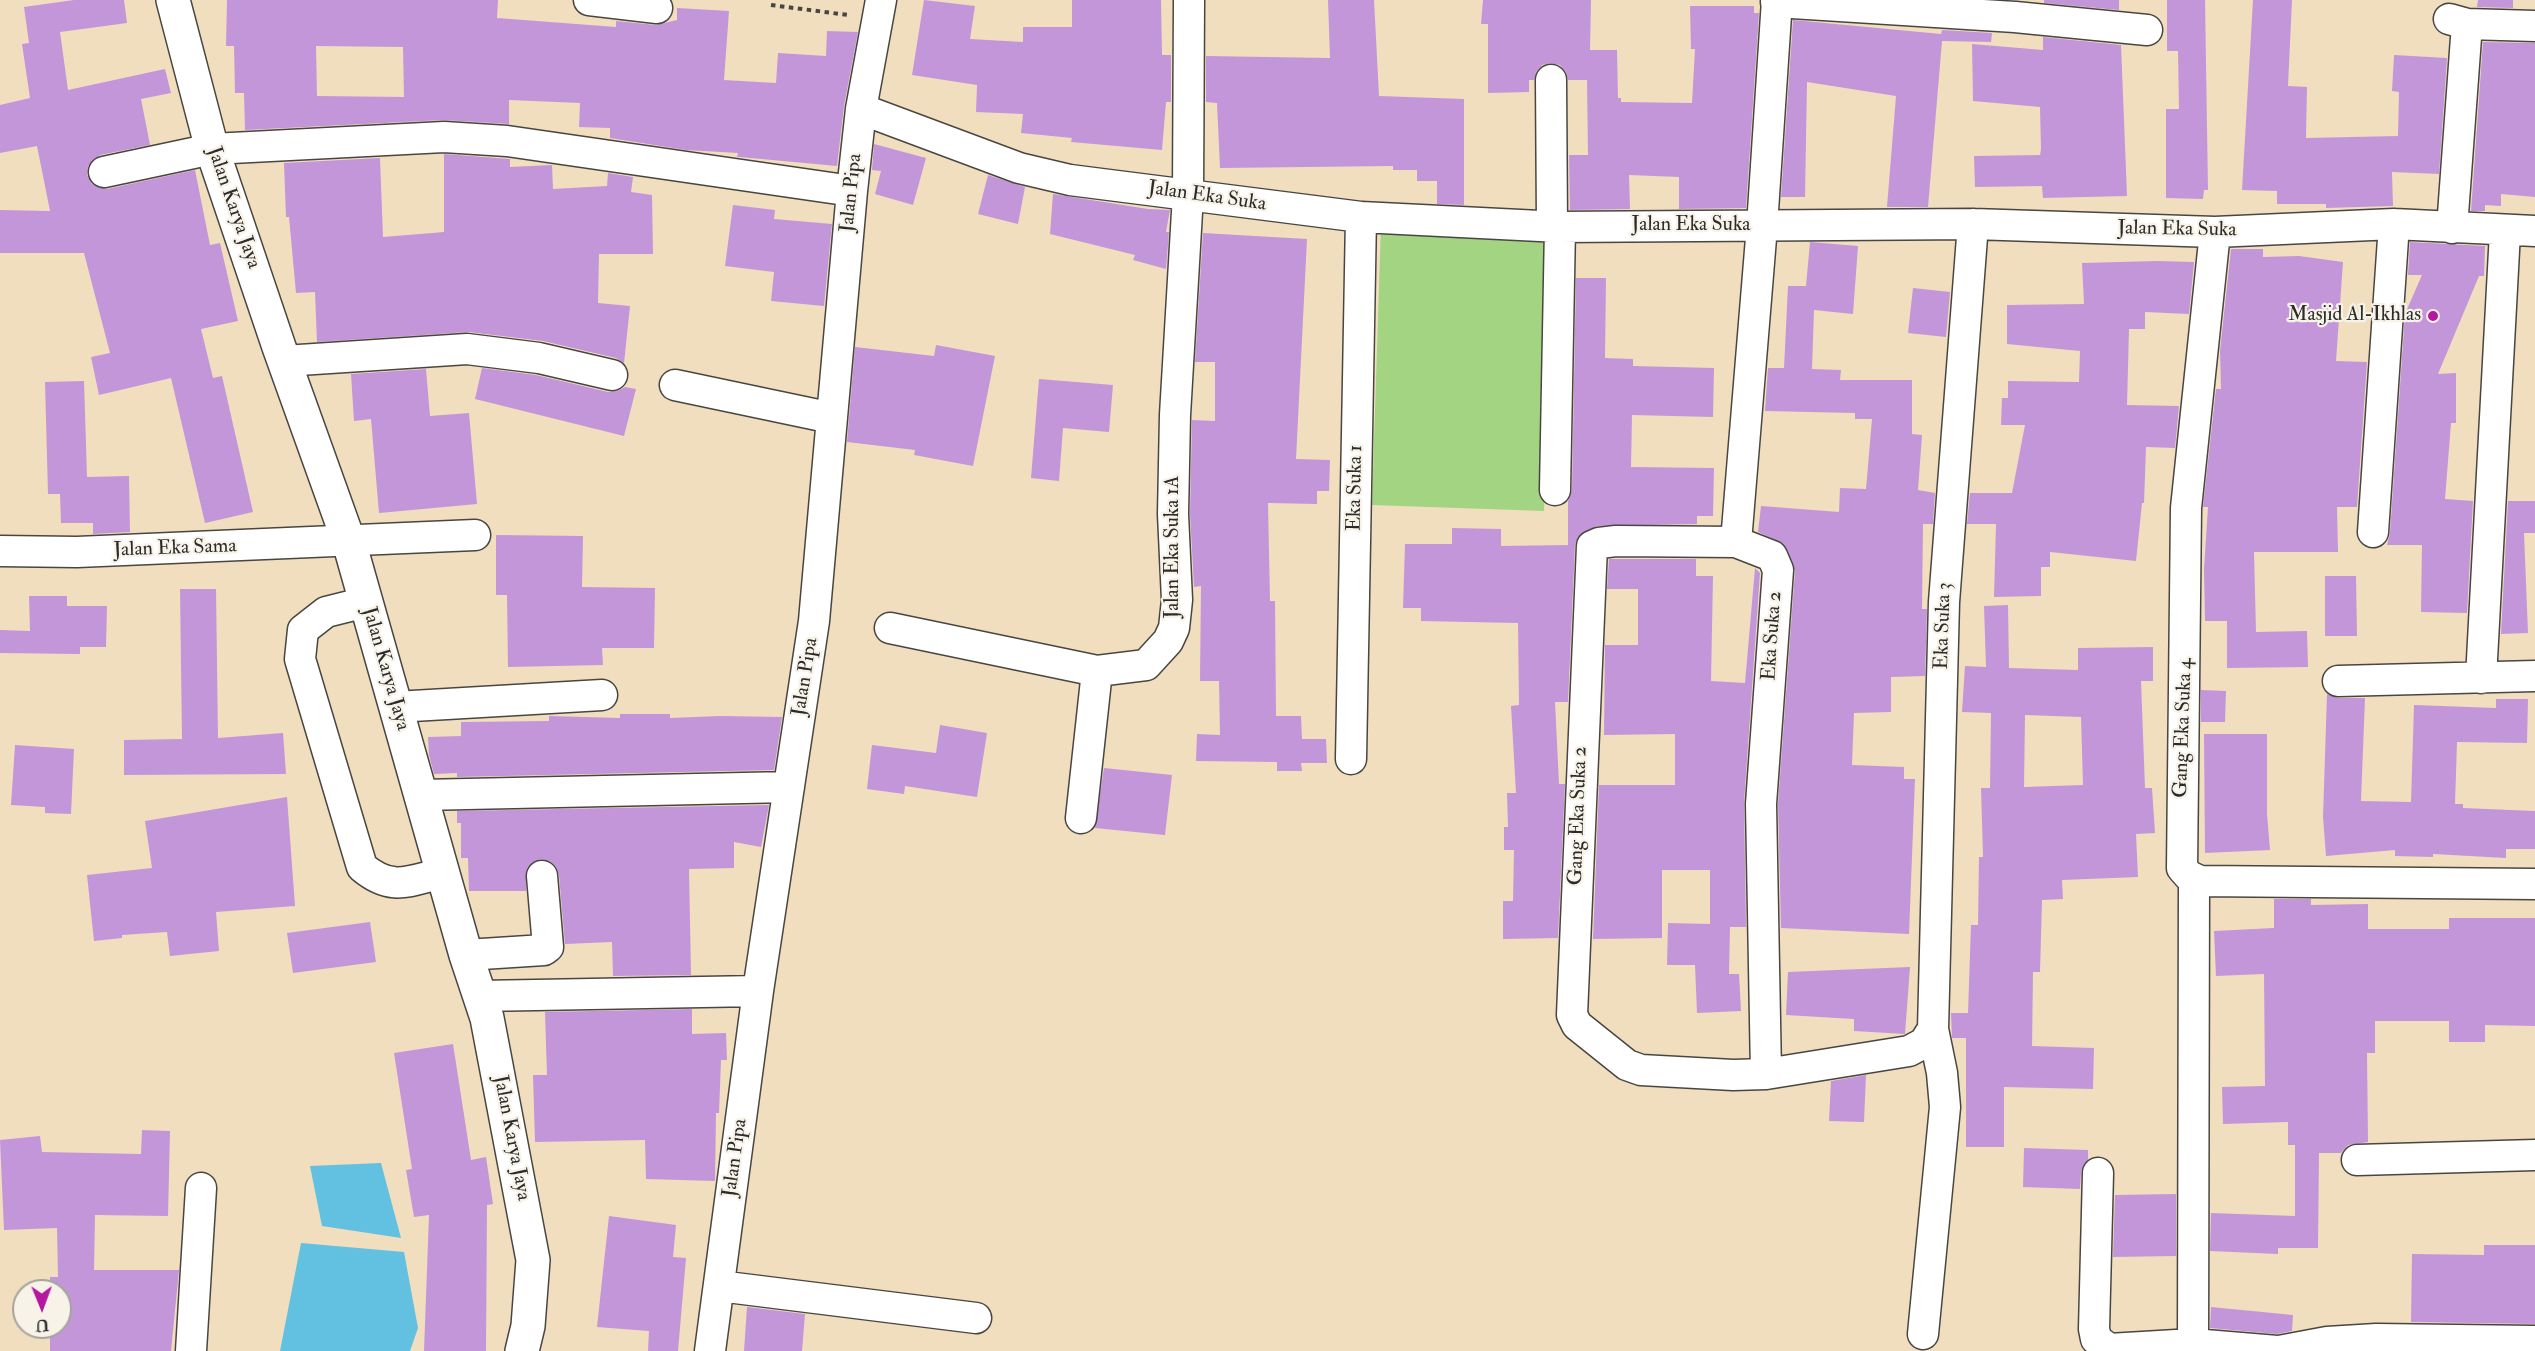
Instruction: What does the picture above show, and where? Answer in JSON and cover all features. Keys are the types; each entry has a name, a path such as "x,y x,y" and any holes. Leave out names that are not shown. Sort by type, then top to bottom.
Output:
{"main road":[{"name":"Jalan Karya Jaya","path":"173,0 212,149 284,361 350,542 466,955 487,1018 533,1260 528,1326 522,1351"}],"street":[{"path":"589,0 657,8"},
{"name":"Jalan Eka Suka 1A","path":"890,628 1097,671 1146,665 1168,641 1174,628 1177,600 1173,514 1175,415 1188,195 1189,0"},
{"path":"1736,542 1762,226 1777,1 2015,9 2147,30"},
{"name":"Jalan Pipa","path":"710,1351 758,991 814,621 852,191 861,109 880,10"},
{"path":"2452,228 2458,22 2535,26"},
{"path":"1551,80 1556,227 1555,490"},
{"name":"Jalan Eka Suka","path":"861,109 1018,168 1070,180 1361,217 1556,227 1973,224 2215,232 2394,224 2505,232 2535,231"},
{"path":"104,172 212,149 444,137 497,140 852,191"},
{"name":"Eka Suka 1","path":"1351,759 1361,217"},
{"name":"Eka Suka 3","path":"1923,1334 1945,1107 1942,1072 1933,1029 1944,602 1973,224"},
{"path":"2373,532 2394,224"},
{"name":"Gang Eka Suka 4","path":"2194,879 2182,868 2186,508 2215,232"},
{"path":"2481,678 2505,232"},
{"path":"284,361 467,349 539,358 612,375"},
{"path":"675,385 832,418"},
{"name":"Jalan Eka Sama","path":"0,551 77,552 475,536"},
{"name":"Gang Eka Suka 2","path":"1736,542 1616,542 1599,543 1592,546 1570,1006 1577,1024 1633,1068 1733,1075 1766,1074"},
{"name":"Eka Suka 2","path":"1736,542 1772,556 1778,570 1761,804 1766,1074"},
{"path":"366,602 326,612 303,630 300,659 362,867 378,880 398,884 444,873"},
{"path":"1081,818 1097,671"},
{"path":"2338,681 2535,676"},
{"path":"395,707 602,695"},
{"path":"421,795 789,788"},
{"path":"466,955 544,950 548,946 542,876"},
{"path":"2193,1344 2194,879 2439,885 2535,884"},
{"path":"480,996 758,991"},
{"path":"1766,1074 1909,1051 1924,1043 1933,1029"},
{"path":"2358,1160 2535,1155"},
{"path":"2098,1173 2094,1329 2096,1338 2109,1349 2193,1344 2278,1351 2328,1342 2376,1339 2535,1341"},
{"path":"191,1351 201,1188"},
{"path":"719,1286 976,1318"}],"path":[{"path":"771,5 880,10"}],"green space":[{"path":"1381,224 1554,229 1544,511 1372,505"}],"water":[{"path":"381,1163 401,1238 322,1226 310,1166"},
{"path":"301,1243 404,1252 418,1328 410,1351 280,1351"}],"building":[{"path":"74,0 124,0 127,23 60,32 68,90 165,69 171,93 141,99 150,145 100,155 88,166 87,175 92,184 107,189 195,170 210,245 220,243 238,321 201,329 213,378 222,376 253,512 205,523 171,378 99,395 91,357 110,353 84,253 0,253 0,210 50,211 37,146 0,153 0,105 30,98 22,44 29,43 24,7"},
{"path":"227,0 498,0 497,18 616,27 616,21 656,25 677,20 677,8 729,11 724,80 776,83 778,53 826,56 827,31 858,32 844,106 837,166 737,157 738,153 686,150 610,138 610,128 579,127 580,103 509,100 509,124 443,120 245,130 244,93 235,93 234,46 226,46","holes":["316,46 403,47 404,97 317,96"]},
{"path":"924,0 975,6 970,39 1023,42 1023,27 1072,27 1072,0 1161,0 1162,55 1171,55 1171,102 1166,102 1162,150 1071,142 1072,138 1021,133 1023,114 976,112 977,85 912,75"},
{"path":"1328,0 1374,0 1379,96 1464,99 1464,205 1437,204 1437,181 1417,181 1417,170 1393,170 1393,166 1220,168 1217,103 1206,102 1206,56 1330,58"},
{"path":"1483,0 1591,0 1590,50 1617,50 1618,98 1621,98 1621,102 1692,103 1695,49 1691,49 1690,6 1754,6 1754,13 1759,13 1746,208 1679,209 1679,177 1629,175 1630,209 1570,210 1569,155 1588,155 1587,80 1568,80 1566,72 1560,65 1550,63 1542,65 1536,72 1534,80 1529,80 1529,92 1488,93 1488,24 1481,24"},
{"path":"2044,0 2119,0 2119,10 2044,3"},
{"path":"2167,0 2205,0 2208,190 2204,190 2203,199 2166,198 2166,109 2179,109 2178,51 2167,51"},
{"path":"2253,0 2292,0 2288,86 2307,87 2306,138 2398,136 2399,92 2392,91 2394,55 2447,58 2439,174 2392,172 2393,206 2326,208 2326,204 2277,204 2277,191 2242,190"},
{"path":"2478,0 2513,0 2513,8 2477,7"},
{"path":"1793,20 1941,34 1942,30 1992,33 1991,42 1942,41 1928,207 1887,207 1896,96 1807,82 1805,197 1781,197"},
{"path":"2043,37 2121,45 2127,196 2043,198 2042,186 1975,187 1974,156 2040,155 2041,149 2040,107 1973,101 1972,44 2043,50"},
{"path":"2483,42 2535,43 2535,197 2501,194 2501,206 2485,205 2485,211 2471,211"},
{"path":"874,144 926,158 913,205 875,194 881,171 872,170"},
{"path":"444,154 510,159 510,167 552,165 553,189 607,186 608,173 633,177 631,192 652,195 653,254 599,254 598,303 630,306 624,363 616,358 543,341 469,332 317,342 315,292 296,293 289,217 286,217 284,163 380,158 383,237 444,232"},
{"path":"988,175 1025,187 1018,224 978,214"},
{"path":"1053,194 1148,209 1170,210 1166,232 1169,232 1166,269 1133,260 1135,255 1050,234"},
{"path":"733,205 775,210 774,219 832,224 824,306 771,301 774,272 725,266"},
{"path":"1203,233 1307,239 1296,459 1330,460 1329,491 1317,491 1317,504 1268,503 1270,601 1275,601 1276,716 1301,716 1302,739 1326,739 1327,763 1301,763 1302,771 1277,771 1277,762 1196,761 1197,734 1220,735 1219,681 1200,681 1201,586 1194,587 1190,514 1192,420 1215,421 1215,362 1195,362"},
{"path":"1810,242 1858,246 1853,314 1814,310 1812,369 1841,370 1840,380 1912,380 1912,434 1922,435 1918,490 1935,493 1933,524 1923,524 1922,609 1927,609 1925,676 1891,677 1891,712 1854,713 1852,765 1904,767 1904,779 1915,779 1909,934 1781,928 1778,804 1795,571 1784,544 1758,532 1761,506 1839,512 1840,488 1866,489 1872,419 1855,419 1855,413 1765,411 1768,368 1784,368 1788,286 1806,286"},
{"path":"2410,242 2485,246 2484,276 2479,276 2438,374 2456,373 2456,423 2451,423 2445,499 2473,501 2467,613 2421,612 2422,545 2387,545 2390,533 2405,314 2422,275 2408,275"},
{"path":"2231,249 2263,249 2263,257 2299,256 2343,262 2336,361 2367,362 2357,507 2337,507 2338,552 2254,552 2256,632 2307,631 2308,667 2227,668 2227,621 2205,621 2204,569 2208,507 2203,507 2216,389 2221,389 2220,351"},
{"path":"2194,262 2189,314 2145,312 2145,329 2129,329 2127,405 2179,406 2175,448 2146,447 2144,503 2142,503 2136,561 2050,552 2050,567 2041,567 2041,596 1994,597 1996,524 1967,524 1970,493 2012,493 2025,425 2001,425 2002,398 2008,398 2008,381 2079,382 2080,351 2007,344 2007,305 2084,304 2082,263"},
{"path":"1576,278 1606,278 1605,358 1633,359 1633,366 1714,368 1713,417 1632,415 1631,467 1714,468 1713,516 1697,516 1697,524 1597,526 1578,537 1575,545 1568,702 1555,702 1559,784 1565,784 1558,938 1503,939 1503,901 1513,901 1514,850 1504,850 1504,827 1508,827 1507,793 1516,793 1511,706 1519,705 1518,623 1421,621 1421,608 1403,608 1405,544 1452,544 1452,528 1501,529 1501,546 1568,545 1568,501 1572,490"},
{"path":"1913,288 1950,292 1946,337 1908,333"},
{"path":"936,345 995,356 973,466 914,455 915,450 847,442 855,347 934,356"},
{"path":"482,368 536,375 608,392 618,391 625,387 636,389 624,436 475,399"},
{"path":"426,369 430,416 469,413 477,504 379,513 371,419 354,421 351,374"},
{"path":"1039,379 1113,385 1109,432 1063,428 1059,481 1031,478"},
{"path":"84,381 87,477 129,476 130,532 93,534 93,523 61,523 60,494 48,494 45,382"},
{"path":"2508,501 2535,501 2535,533 2524,533 2528,633 2501,634"},
{"path":"496,535 583,536 582,587 655,588 654,648 602,648 603,665 508,667 507,595 496,595"},
{"path":"1609,559 1696,559 1696,576 1713,576 1711,681 1745,683 1755,568 1760,573 1744,803 1746,927 1730,927 1729,974 1739,974 1741,1011 1697,1013 1695,965 1667,965 1668,923 1710,924 1710,870 1662,870 1662,938 1593,939 1599,785 1675,785 1675,734 1604,735 1605,645 1638,645 1638,589 1607,589"},
{"path":"2325,576 2356,576 2357,636 2325,636"},
{"path":"180,589 216,589 218,738 283,733 286,774 124,775 124,740 182,739"},
{"path":"29,596 67,596 67,606 107,606 106,647 80,647 80,654 0,653 0,630 30,631"},
{"path":"2008,605 2009,668 2078,670 2078,648 2153,647 2153,681 2141,681 2145,788 2152,788 2155,833 2136,834 2138,877 2062,880 2063,899 2042,900 2040,972 2033,972 2032,1046 2094,1048 2093,1089 2004,1087 2004,1147 1966,1147 1966,1038 1952,1038 1951,1013 1968,1013 1971,925 1978,925 1979,857 1983,857 1981,788 1990,788 1991,713 1962,712 1965,666 1986,667 1984,606","holes":["2025,715 2081,717 2083,785 2024,787"]},
{"path":"2201,690 2226,691 2225,722 2201,722"},
{"path":"2327,694 2338,698 2365,698 2361,801 2411,802 2414,705 2496,708 2496,699 2528,699 2527,743 2457,742 2455,804 2463,804 2463,808 2535,811 2535,849 2506,849 2506,858 2433,854 2433,857 2395,856 2395,850 2326,856 2323,817"},
{"path":"620,714 670,714 670,718 782,717 774,770 457,777 457,773 434,774 429,755 428,737 461,736 461,722 549,721 549,716 620,718"},
{"path":"940,725 987,733 977,797 905,786 904,794 867,789 872,745 936,753"},
{"path":"2204,734 2267,734 2267,814 2270,850 2205,853"},
{"path":"15,745 74,749 71,814 45,813 45,807 11,805"},
{"path":"1104,768 1172,775 1165,835 1095,828"},
{"path":"287,797 295,906 216,912 219,951 170,956 167,932 122,935 122,938 94,941 87,875 152,868 145,821"},
{"path":"769,805 761,847 734,842 734,868 689,869 691,975 613,976 612,942 565,944 559,875 556,867 550,861 540,859 527,868 526,891 469,891 468,858 461,858 461,823 457,823 457,811"},
{"path":"2274,899 2311,899 2311,905 2368,904 2368,929 2449,929 2449,918 2535,918 2535,1026 2485,1025 2485,1042 2449,1042 2449,1021 2375,1021 2375,1053 2367,1053 2368,1142 2348,1145 2341,1153 2319,1153 2318,1248 2278,1248 2278,1254 2210,1251 2211,1213 2295,1216 2295,1145 2288,1145 2288,1122 2223,1124 2222,1087 2265,1086 2264,974 2216,976 2214,931 2274,928"},
{"path":"370,922 376,962 293,973 287,933"},
{"path":"1910,967 1905,1034 1854,1031 1854,1019 1786,1015 1788,972"},
{"path":"692,1009 692,1034 726,1033 727,1060 721,1060 719,1113 716,1113 715,1181 646,1179 645,1140 535,1142 533,1075 547,1075 545,1012"},
{"path":"453,1044 471,1160 486,1157 493,1204 487,1205 486,1351 424,1351 429,1215 414,1217 406,1170 412,1169 394,1053"},
{"path":"1866,1075 1864,1122 1829,1121 1831,1081"},
{"path":"142,1130 170,1131 168,1216 95,1215 94,1270 179,1270 171,1351 50,1351 50,1339 72,1339 72,1279 50,1279 50,1277 58,1277 57,1228 4,1230 0,1140 40,1136 42,1152 141,1154"},
{"path":"2024,1148 2088,1150 2088,1160 2081,1172 2080,1189 2023,1187"},
{"path":"2176,1194 2176,1256 2113,1257 2115,1195"},
{"path":"609,1216 676,1225 673,1257 686,1258 678,1351 648,1351 649,1331 597,1327"},
{"path":"2484,1245 2535,1245 2535,1324 2411,1322 2412,1254 2484,1255"},
{"path":"747,1307 805,1314 802,1351 744,1351"},
{"path":"2211,1307 2293,1315 2292,1331 2277,1334 2210,1328"}],"place":[{"name":"Masjid Al-Ikhlas","path":"2433,316"}]}
